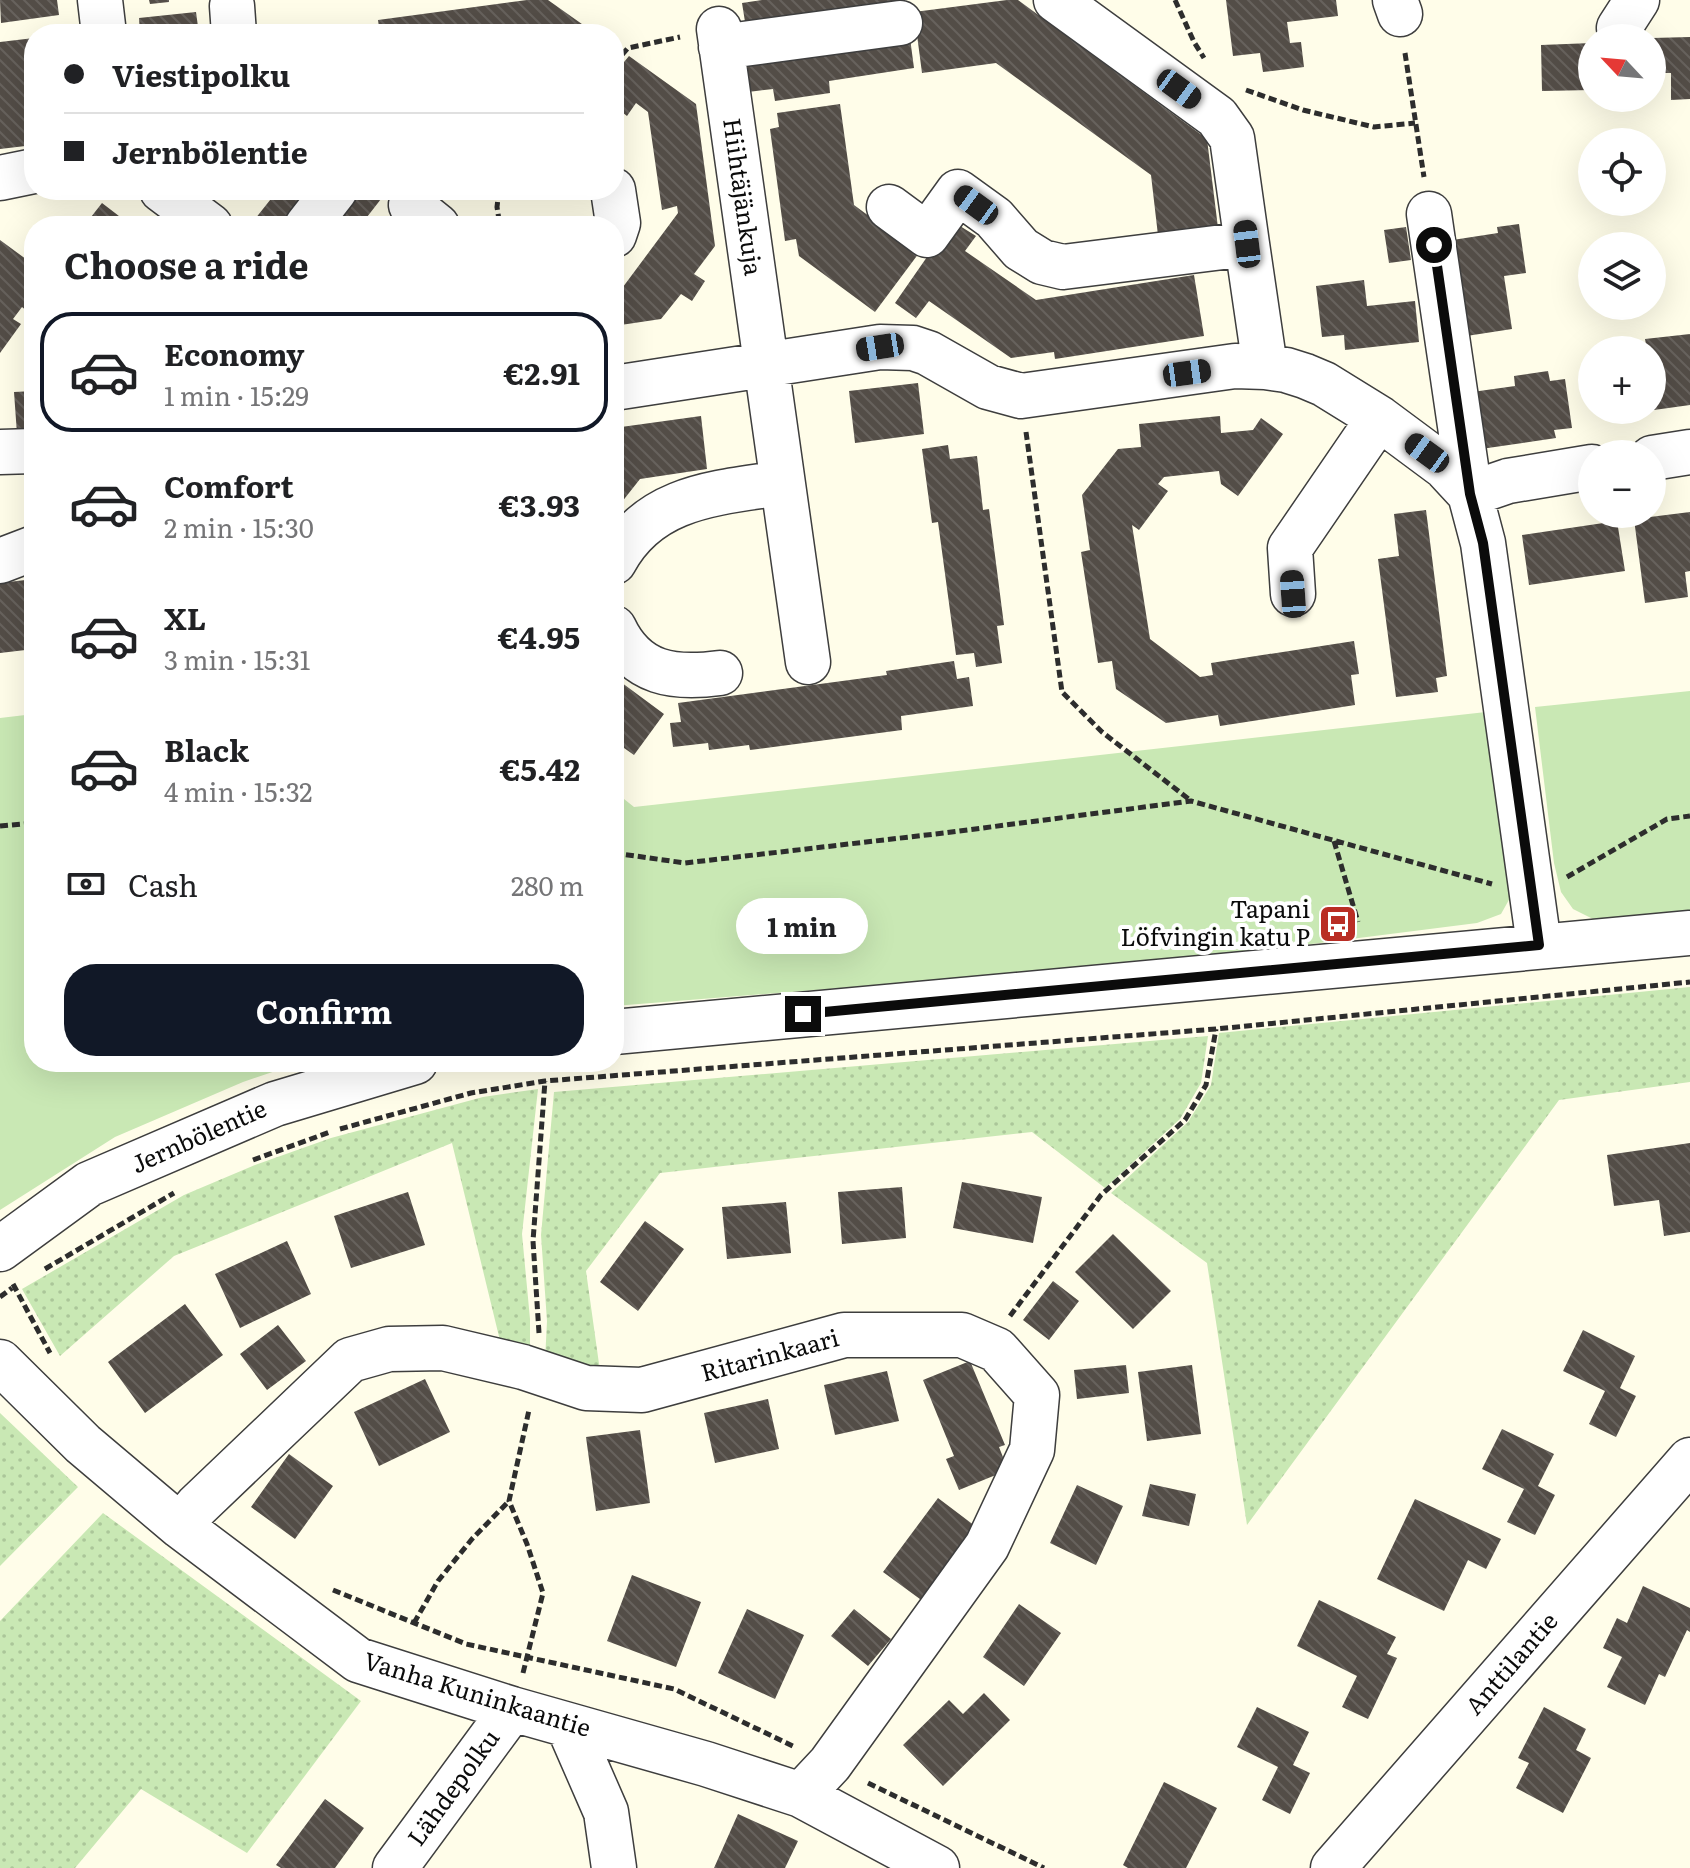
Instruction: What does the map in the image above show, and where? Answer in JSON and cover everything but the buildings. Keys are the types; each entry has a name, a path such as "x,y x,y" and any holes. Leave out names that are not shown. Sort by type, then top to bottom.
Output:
{"street":[{"path":"100,0 103,24"},
{"path":"1056,0 1217,117 1232,138 1265,367"},
{"path":"720,38 900,23"},
{"name":"Hiihtäjänkuja","path":"720,38 808,662"},
{"path":"0,178 24,173"},
{"path":"889,207 927,235 958,192 994,218 1021,249 1042,262 1063,267 1247,244"},
{"path":"175,200 197,216"},
{"path":"315,216 327,200"},
{"path":"1429,214 1470,494 1483,543 1539,945"},
{"path":"624,386 880,347 913,348 928,353 988,387 1021,396 1235,366 1265,367 1286,370 1324,384 1379,418 1445,467 1470,494"},
{"path":"1293,594 1290,548 1379,418"},
{"path":"0,452 24,451"},
{"path":"1666,456 1690,452"},
{"path":"1470,494 1508,481 1578,469"},
{"path":"624,546 651,518 668,508 707,495 782,483"},
{"path":"0,561 24,552"},
{"path":"624,644 639,661 674,676 720,673"},
{"path":"624,1031 1690,933"},
{"name":"Jernbölentie","path":"0,1249 89,1184 275,1104 382,1072"},
{"name":"Ritarinkaari","path":"180,1526 197,1506 350,1360 389,1349 443,1348 523,1367 586,1388 642,1390 844,1335 962,1335 997,1350 1037,1395 1032,1450 987,1546 816,1779"},
{"name":"Vanha Kuninkaantie","path":"0,1362 83,1444 180,1526 358,1660 512,1709 706,1764 816,1779 937,1868"},
{"name":"Anttilantie","path":"1333,1868 1690,1460"},
{"name":"Lähdepolku","path":"395,1868 512,1709"},
{"path":"568,1725 606,1812 614,1868"}],"path":[{"path":"1175,0 1205,60"},
{"path":"1397,7 1429,214"},
{"path":"624,53 628,48 720,38"},
{"path":"1241,87 1303,110 1374,127 1415,123"},
{"path":"1021,396 1062,692 1102,732 1191,801 1512,890 1557,883 1667,819 1690,816"},
{"path":"624,854 685,863 1191,801"},
{"path":"0,826 24,824"},
{"path":"1334,840 1358,922"},
{"path":"240,1165 330,1132 457,1097 545,1081 1216,1029 1690,982"},
{"path":"997,1350 1011,1313 1101,1195 1185,1120 1206,1085 1216,1029"},
{"path":"40,1272 182,1189"},
{"path":"0,1297 14,1287 50,1353"},
{"path":"414,1623 438,1581 472,1539 509,1501"},
{"path":"327,1587 466,1644 674,1689 816,1779 1044,1868"}],"green space":[{"path":"1690,691 1690,914 1597,921 1573,909 1561,892 1554,863 1535,707"},
{"path":"1486,712 1510,898 1501,914 1477,923 1169,962 624,1005 624,799 634,807"},
{"path":"24,715 24,1072 272,1072 115,1137 0,1210 0,718"},
{"path":"1690,987 1690,1082 1559,1100 1247,1525 1207,1263 1111,1193 1188,1122 1211,1085 1219,1033"},
{"path":"1208,1036 1201,1083 1180,1119 1105,1188 1032,1132 660,1173 586,1271 600,1371 545,1361 547,1321 541,1235 554,1092"},
{"path":"538,1089 522,1234 530,1319 530,1359 503,1353 452,1143 174,1256 60,1356 22,1289 184,1195 255,1165 331,1138 483,1097"},
{"path":"0,1413 78,1487 0,1566"},
{"path":"103,1513 361,1701 247,1853 141,1789 75,1868 0,1868 0,1621"}],"place":[{"name":"Tapani Löfvingin katu P","path":"1338,924"}],"route":[{"path":"803,1014 1539,945 1483,543 1470,494 1434,245"}]}
